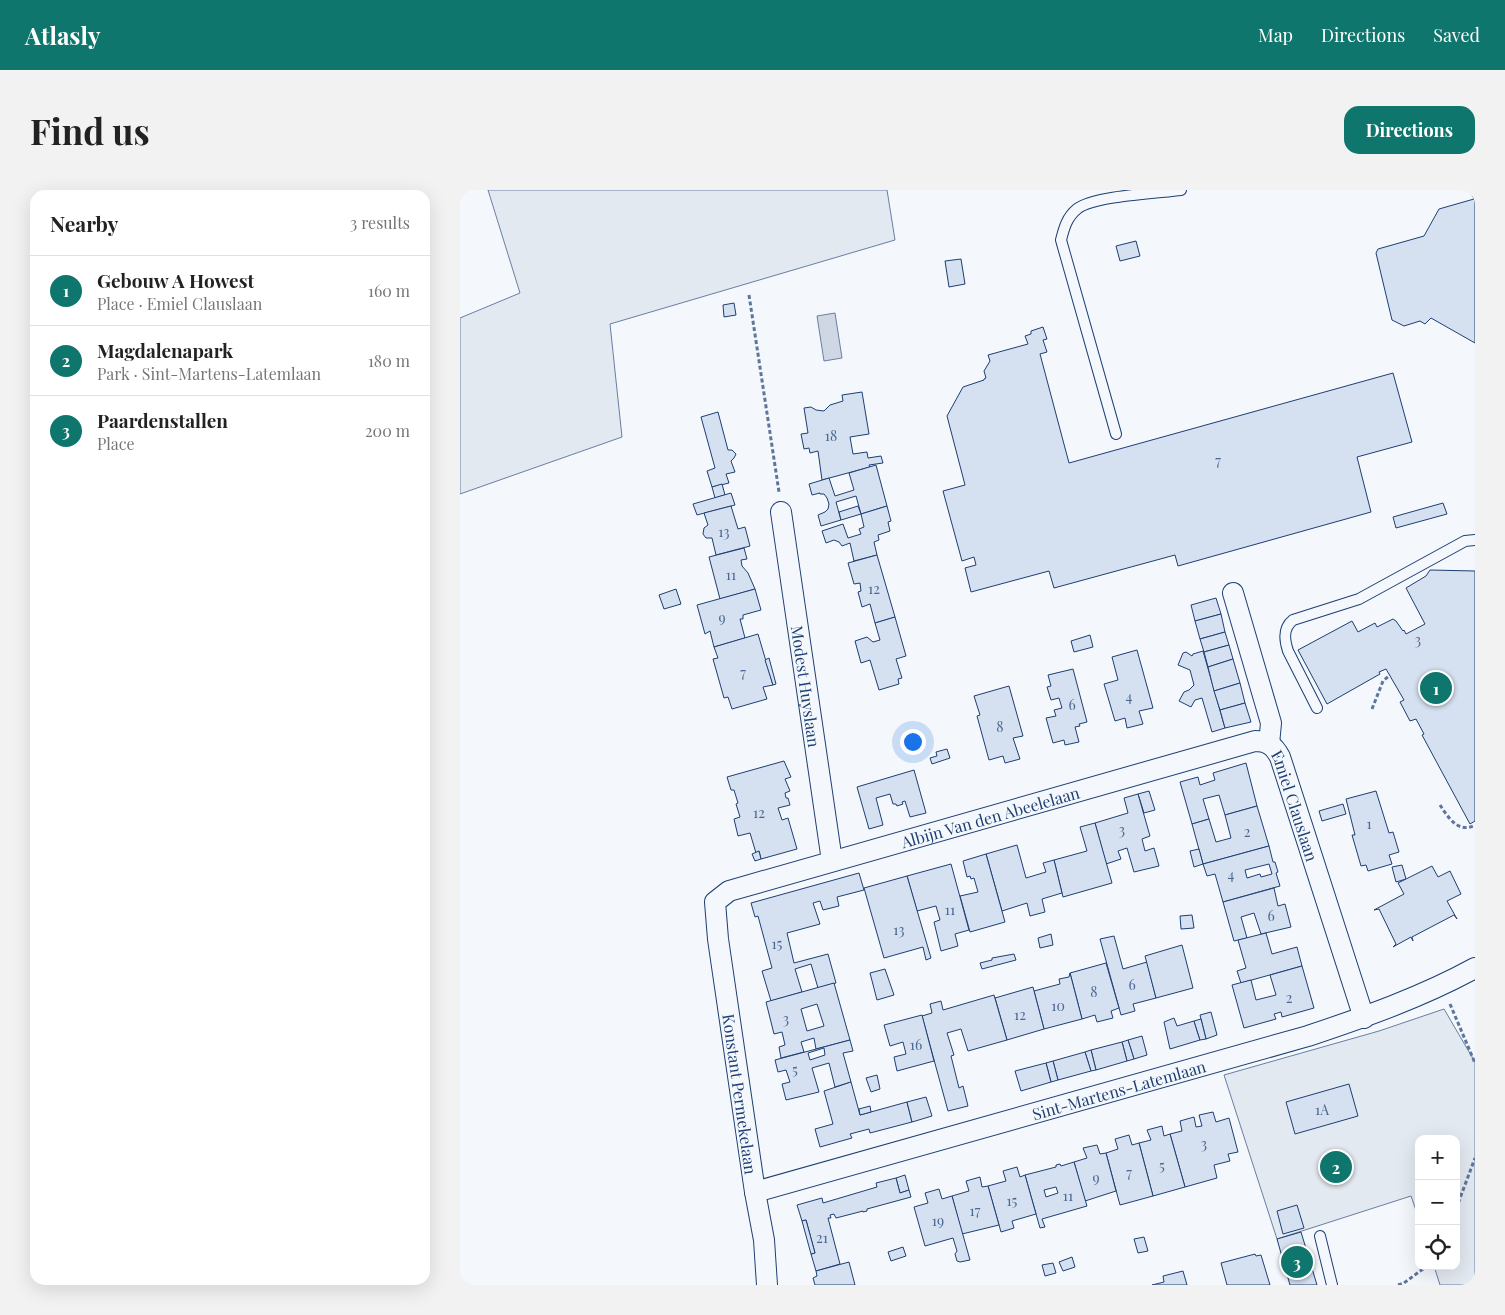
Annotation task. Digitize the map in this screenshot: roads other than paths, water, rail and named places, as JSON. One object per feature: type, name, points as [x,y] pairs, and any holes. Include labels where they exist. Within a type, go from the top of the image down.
[{"type":"street","name":"Modest Huyslaan","points":[[782,512],[832,861]]},
{"type":"street","name":"Emiel Clauslaan","points":[[1233,593],[1271,723],[1269,744],[1275,748],[1280,757],[1364,1018]]},
{"type":"street","name":"Albijn Van den Abeelelaan","points":[[715,902],[729,892],[832,861],[1255,741],[1263,741],[1269,744]]},
{"type":"street","name":"Konstant Permekelaan","points":[[715,902],[718,939],[755,1192],[764,1240],[768,1285]]},
{"type":"street","name":"Sint-Martens-Latemlaan","points":[[755,1192],[1308,1036],[1364,1018],[1441,985],[1475,968]]},
{"type":"lane","points":[[1116,434],[1061,240],[1065,224],[1077,209],[1097,200],[1181,190]]},
{"type":"lane","points":[[1317,708],[1288,651],[1285,641],[1288,624],[1293,620],[1360,599],[1465,541],[1475,540]]},
{"type":"lane","points":[[1320,1236],[1332,1285]]},
{"type":"place","name":"Gebouw A Howest","points":[[1436,688]]},
{"type":"place","name":"Magdalenapark","points":[[1336,1167]]},
{"type":"place","name":"Paardenstallen","points":[[1297,1262]]}]
